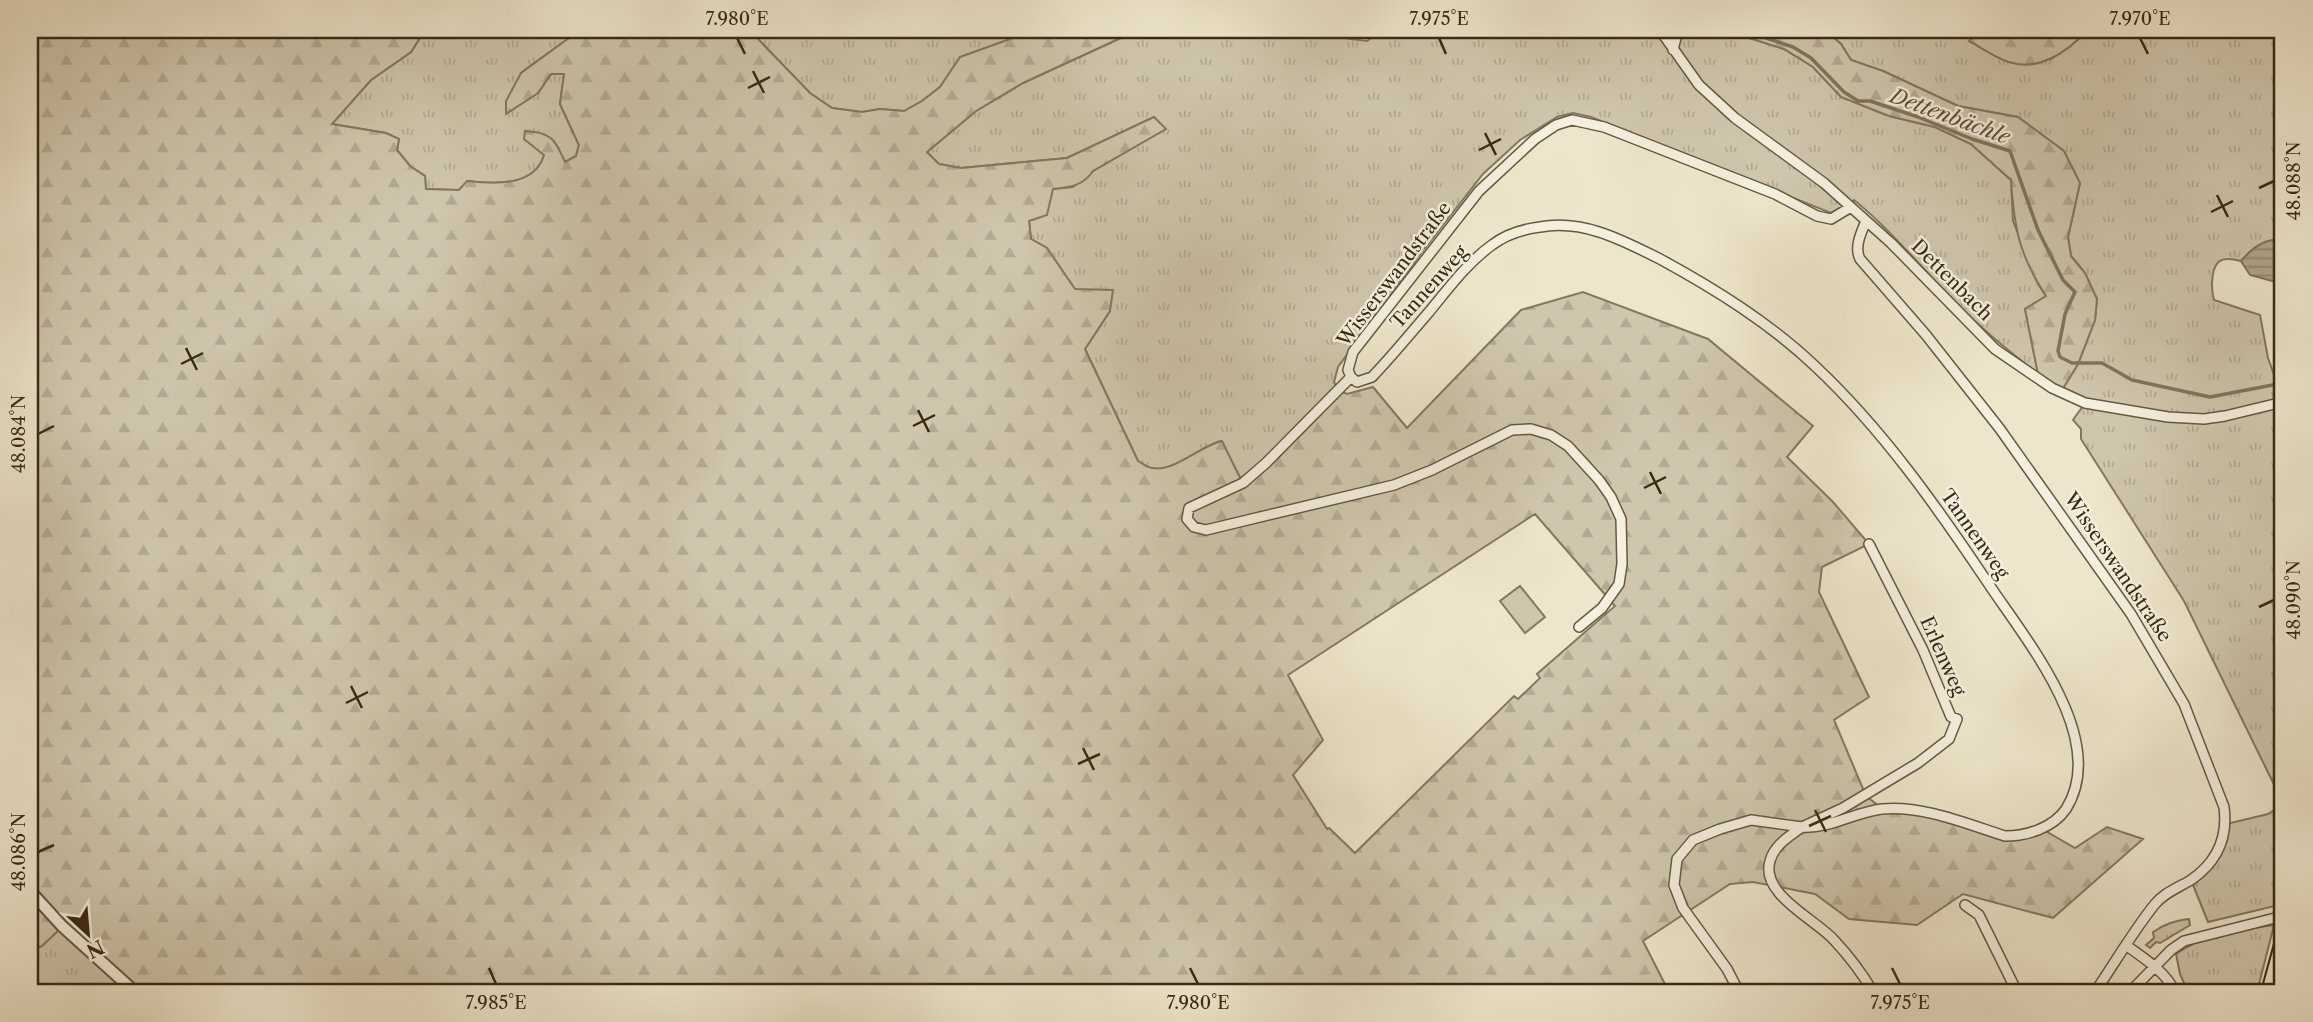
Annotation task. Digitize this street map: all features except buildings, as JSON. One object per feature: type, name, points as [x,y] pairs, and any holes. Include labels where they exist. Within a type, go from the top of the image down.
[{"type":"highway","points":[[2269,992],[2283,941]]},
{"type":"street","name":"Dettenbach","points":[[1660,30],[1699,85],[1735,118],[1824,183],[1900,252],[1995,349],[2060,393],[2109,408],[2189,418],[2225,416],[2283,402]]},
{"type":"street","points":[[1673,50],[1678,30]]},
{"type":"street","name":"Wisserswandstraße","points":[[1579,627],[1602,608],[1619,584],[1622,564],[1621,519],[1611,496],[1599,480],[1568,446],[1551,435],[1531,429],[1512,430],[1433,470],[1394,485],[1206,530],[1195,527],[1187,519],[1189,508],[1243,483],[1351,377],[1348,370],[1353,352],[1479,191],[1535,139],[1556,125],[1572,120],[1604,127],[1775,194],[1817,216],[1831,219],[1851,207]]},
{"type":"street","name":"Wisserswandstraße","points":[[1866,221],[1858,239],[1857,253],[1860,259],[1926,335],[1992,419],[2131,614],[2184,704],[2220,794],[2226,824],[2223,841],[2215,856],[2191,880],[2170,890],[2156,902],[2127,946]]},
{"type":"street","name":"Tannenweg","points":[[1351,377],[1357,382],[1372,377],[1451,285],[1493,244],[1515,233],[1540,226],[1564,224],[1584,227],[1621,239],[1678,269],[1758,318],[1815,366],[1880,435],[1917,482],[2037,652],[2053,679],[2079,756],[2073,797],[2062,815],[2042,829],[2019,836],[2005,836],[1914,808],[1883,809],[1859,813],[1816,828],[1802,827],[1775,849],[1769,862],[1769,876],[1775,889],[1833,939],[1863,975],[1873,992]]},
{"type":"street","name":"Erlenweg","points":[[1802,827],[1855,802],[1918,763],[1949,739],[1957,719],[1951,717],[1923,650],[1869,544]]},
{"type":"street","points":[[1738,992],[1727,969],[1683,908],[1674,885],[1677,859],[1693,840],[1751,820],[1802,827]]},
{"type":"street","points":[[30,891],[62,926],[135,992]]},
{"type":"street","points":[[1965,905],[1979,915],[2017,992]]},
{"type":"street","points":[[2130,992],[2171,950],[2184,941],[2283,916]]},
{"type":"street","points":[[2095,992],[2127,946],[2155,967],[2171,983],[2175,992]]},
{"type":"green space","points":[[30,30],[425,30],[411,52],[371,80],[332,124],[386,133],[399,139],[397,150],[410,166],[425,176],[426,189],[459,190],[467,181],[501,183],[532,173],[544,155],[524,139],[525,131],[547,135],[565,162],[576,156],[579,145],[560,104],[564,74],[551,74],[538,93],[506,114],[506,101],[521,73],[580,30],[753,30],[757,38],[810,93],[832,108],[862,112],[880,109],[904,111],[940,87],[960,57],[1035,30],[1138,30],[1023,83],[976,111],[927,152],[939,164],[961,168],[1067,158],[1154,117],[1166,129],[1093,171],[1080,183],[1053,189],[1047,215],[1029,221],[1031,239],[1047,248],[1075,289],[1113,290],[1110,311],[1085,349],[1138,461],[1149,467],[1170,466],[1222,441],[1242,482],[1338,390],[1347,394],[1373,387],[1407,428],[1521,310],[1583,292],[1708,339],[1813,426],[1787,457],[1833,502],[1869,544],[1822,567],[1819,592],[1869,697],[1834,720],[1866,796],[1883,809],[1914,809],[2005,836],[2042,829],[2075,848],[2107,827],[2143,839],[2053,918],[1963,894],[1917,925],[1849,919],[1815,894],[1753,882],[1730,884],[1643,941],[1669,992],[136,992],[63,926],[42,946],[30,950]],"holes":[[[1535,514],[1615,606],[1537,674],[1540,678],[1518,699],[1514,696],[1355,853],[1327,829],[1293,775],[1323,740],[1288,675]]]},
{"type":"green space","points":[[425,30],[580,30],[521,73],[538,93],[551,74],[564,74],[560,104],[579,145],[576,156],[565,162],[526,131],[525,139],[544,155],[532,173],[501,183],[468,181],[459,190],[426,189],[425,176],[410,166],[397,150],[399,139],[386,133],[331,124],[371,80],[411,52]]},
{"type":"green space","points":[[753,30],[1035,30],[960,57],[940,87],[904,111],[880,109],[862,112],[832,108],[810,93],[757,38]]},
{"type":"green space","points":[[1138,30],[1313,30],[1320,35],[1367,41],[1383,30],[1724,30],[1784,49],[1813,67],[1841,97],[1889,116],[1935,127],[1971,144],[2011,180],[2013,221],[2038,284],[2046,296],[2025,309],[2038,374],[1973,320],[1892,235],[1854,200],[1831,213],[1591,117],[1573,113],[1557,117],[1520,140],[1483,174],[1338,367],[1334,382],[1338,390],[1243,483],[1221,441],[1170,467],[1149,468],[1138,461],[1085,349],[1110,311],[1075,290],[1047,248],[1031,239],[1029,221],[1053,189],[1073,187],[1093,171],[1165,129],[1154,117],[1067,158],[961,168],[939,164],[927,152],[976,111],[1023,83]]},
{"type":"green space","points":[[1724,30],[1825,30],[1841,44],[1851,60],[1883,71],[1958,106],[2018,117],[2064,151],[2080,183],[2068,237],[2071,256],[2085,273],[2097,299],[2095,320],[2078,364],[2062,390],[2038,374],[2025,309],[2046,296],[2024,254],[2014,212],[2011,180],[1971,144],[1935,127],[1889,116],[1841,97],[1813,67],[1784,49]]},
{"type":"green space","points":[[1825,30],[1979,30],[1970,41],[2008,62],[2051,59],[2087,30],[2283,30],[2283,240],[2259,245],[2241,261],[2228,259],[2219,262],[2214,269],[2212,292],[2214,300],[2260,315],[2268,358],[2277,383],[2283,383],[2283,803],[2184,601],[2081,439],[2081,429],[2073,420],[2085,403],[2062,390],[2078,364],[2095,320],[2097,299],[2085,273],[2071,256],[2068,237],[2080,183],[2018,117],[1958,106],[1883,71],[1851,60],[1841,44]]},
{"type":"green space","points":[[1979,30],[2087,30],[2071,46],[2052,58],[2020,64],[1999,58],[1969,41]]},
{"type":"green space","points":[[1520,586],[1545,617],[1525,633],[1500,601]]},
{"type":"green space","points":[[2283,804],[2283,887],[2279,905],[2208,922],[2191,880],[2204,868],[2226,824],[2268,814]]},
{"type":"green space","points":[[2189,919],[2190,925],[2160,943],[2156,942],[2150,948],[2146,945],[2154,938],[2153,932],[2157,929]]},
{"type":"green space","points":[[2274,925],[2257,992],[2188,992],[2180,974],[2176,954],[2210,937]]},
{"type":"green space","points":[[62,926],[136,992],[30,992],[30,950],[42,946]]},
{"type":"shaded area","points":[[2272,240],[2283,240],[2283,268],[2276,282],[2250,275],[2241,261],[2255,248]]},
{"type":"waterway","name":"Dettenbächle","points":[[1742,30],[1793,47],[1811,58],[1844,92],[1858,101],[1870,101],[2010,151],[2038,230],[2063,280],[2075,292],[2065,314],[2058,351],[2060,357],[2072,363],[2102,363],[2132,380],[2210,397],[2283,383]]}]
